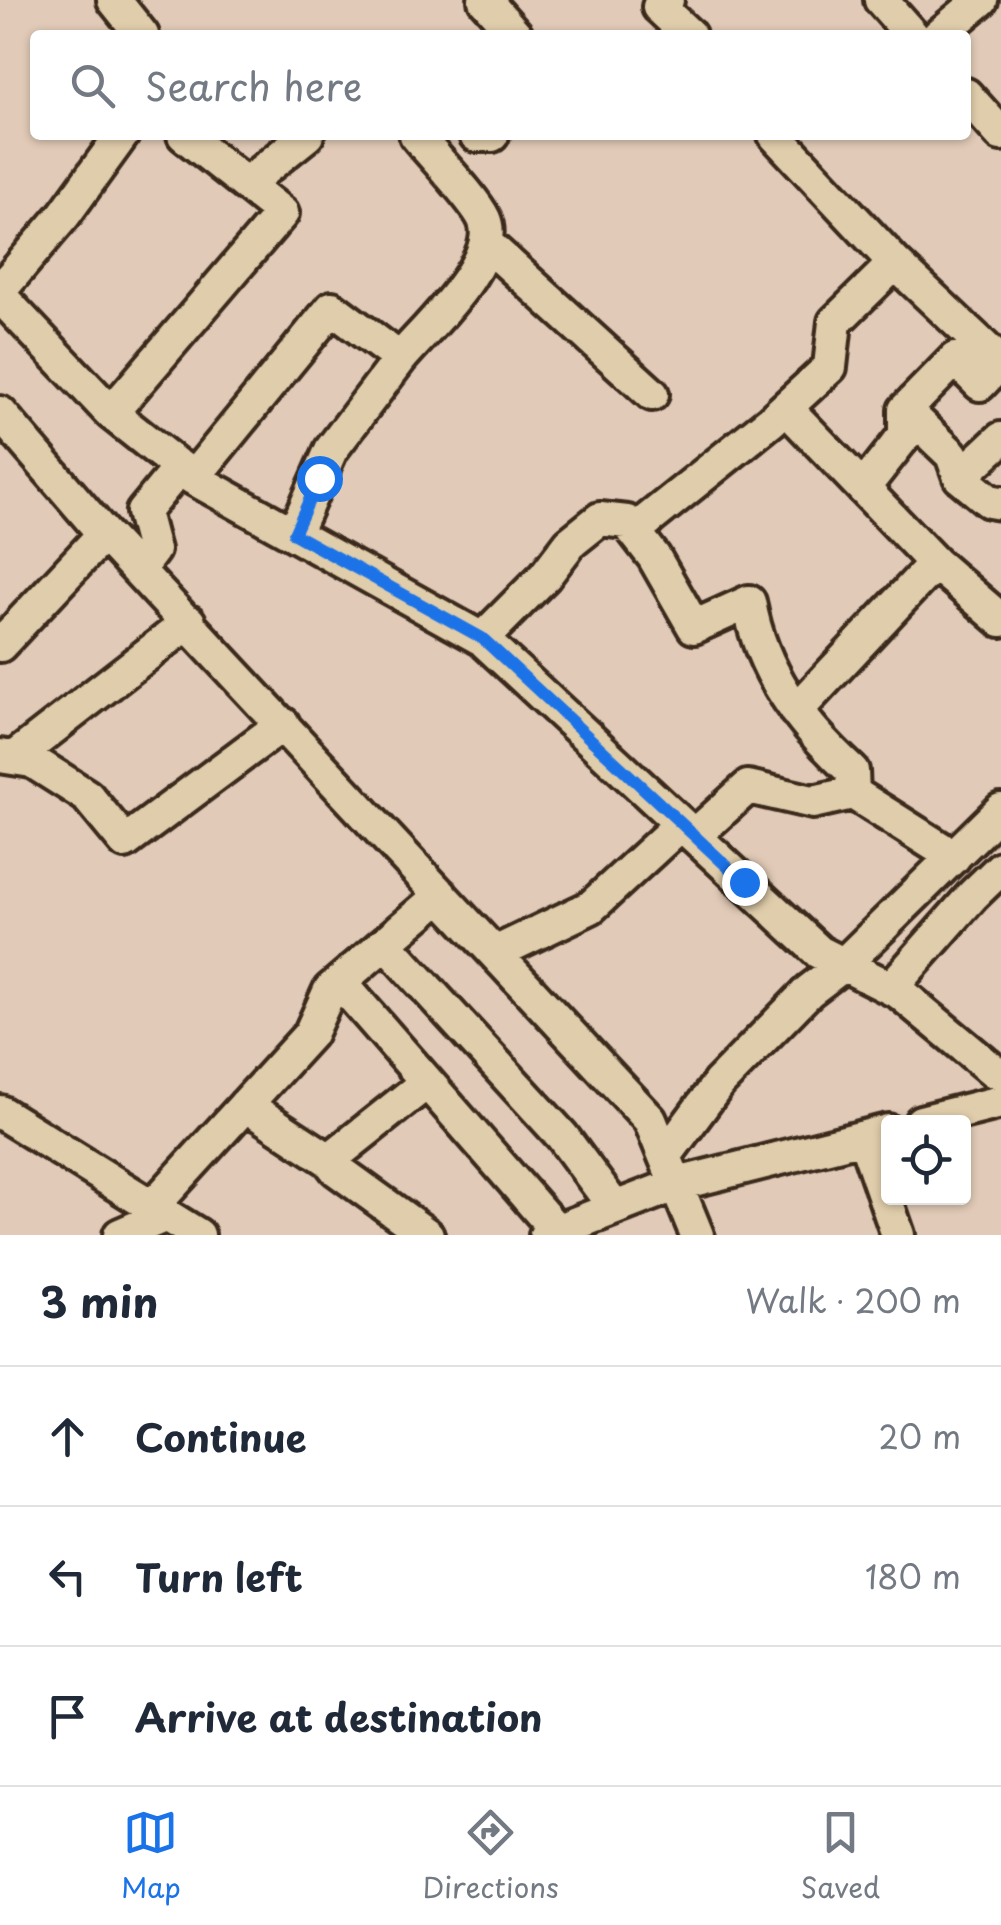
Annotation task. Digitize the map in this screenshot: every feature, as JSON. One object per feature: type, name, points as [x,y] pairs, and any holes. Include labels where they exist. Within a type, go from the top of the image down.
[{"type":"street","points":[[485,0],[512,30]]},
{"type":"street","points":[[667,0],[659,8],[683,30]]},
{"type":"street","points":[[882,0],[908,30]]},
{"type":"street","points":[[945,30],[981,0]]},
{"type":"street","points":[[116,1],[138,30]]},
{"type":"street","points":[[971,101],[1001,134]]},
{"type":"street","points":[[118,140],[0,293],[111,413],[186,472],[482,638],[819,952],[890,988],[1001,1073]]},
{"type":"street","points":[[111,413],[282,212],[190,140]]},
{"type":"street","points":[[246,184],[302,140]]},
{"type":"street","points":[[294,534],[331,450],[478,266],[487,244],[484,219],[420,140]]},
{"type":"street","points":[[781,140],[895,263],[1001,363],[980,384],[956,359],[905,410],[905,436],[864,487]]},
{"type":"street","points":[[487,244],[652,394]]},
{"type":"street","points":[[634,531],[830,368],[836,322],[895,263]]},
{"type":"street","points":[[138,570],[153,550],[143,512],[186,472],[332,308],[400,359]]},
{"type":"street","points":[[786,408],[935,564],[1001,620]]},
{"type":"street","points":[[905,410],[952,456],[960,477],[988,502],[1001,503]]},
{"type":"street","points":[[0,413],[104,534],[650,1120],[697,1235]]},
{"type":"street","points":[[960,477],[1001,439]]},
{"type":"street","points":[[482,638],[545,576],[570,543],[600,519],[626,522],[654,557],[694,627],[749,602],[756,638],[796,711],[820,742],[852,771],[854,792]]},
{"type":"street","points":[[0,646],[104,534]]},
{"type":"street","points":[[796,711],[935,564]]},
{"type":"street","points":[[7,757],[188,622]]},
{"type":"street","points":[[7,757],[32,760],[87,796],[125,842],[283,724]]},
{"type":"street","points":[[495,953],[591,907],[748,787],[813,802],[854,792],[954,857]]},
{"type":"street","points":[[671,1170],[718,1083],[1001,810]]},
{"type":"street","points":[[890,988],[972,894],[1001,868]]},
{"type":"street","points":[[120,1235],[159,1211],[244,1105],[310,1034],[330,990],[441,895]]},
{"type":"street","points":[[385,942],[562,1136],[615,1208]]},
{"type":"street","points":[[340,982],[551,1233],[615,1208],[671,1170],[876,1134],[898,1235]]},
{"type":"street","points":[[329,1160],[427,1082]]},
{"type":"street","points":[[950,1115],[1001,1102]]},
{"type":"street","points":[[244,1105],[329,1160],[427,1235]]},
{"type":"street","points":[[0,1112],[198,1235]]},
{"type":"route","points":[[319,478],[294,534],[482,638],[744,882]]}]
